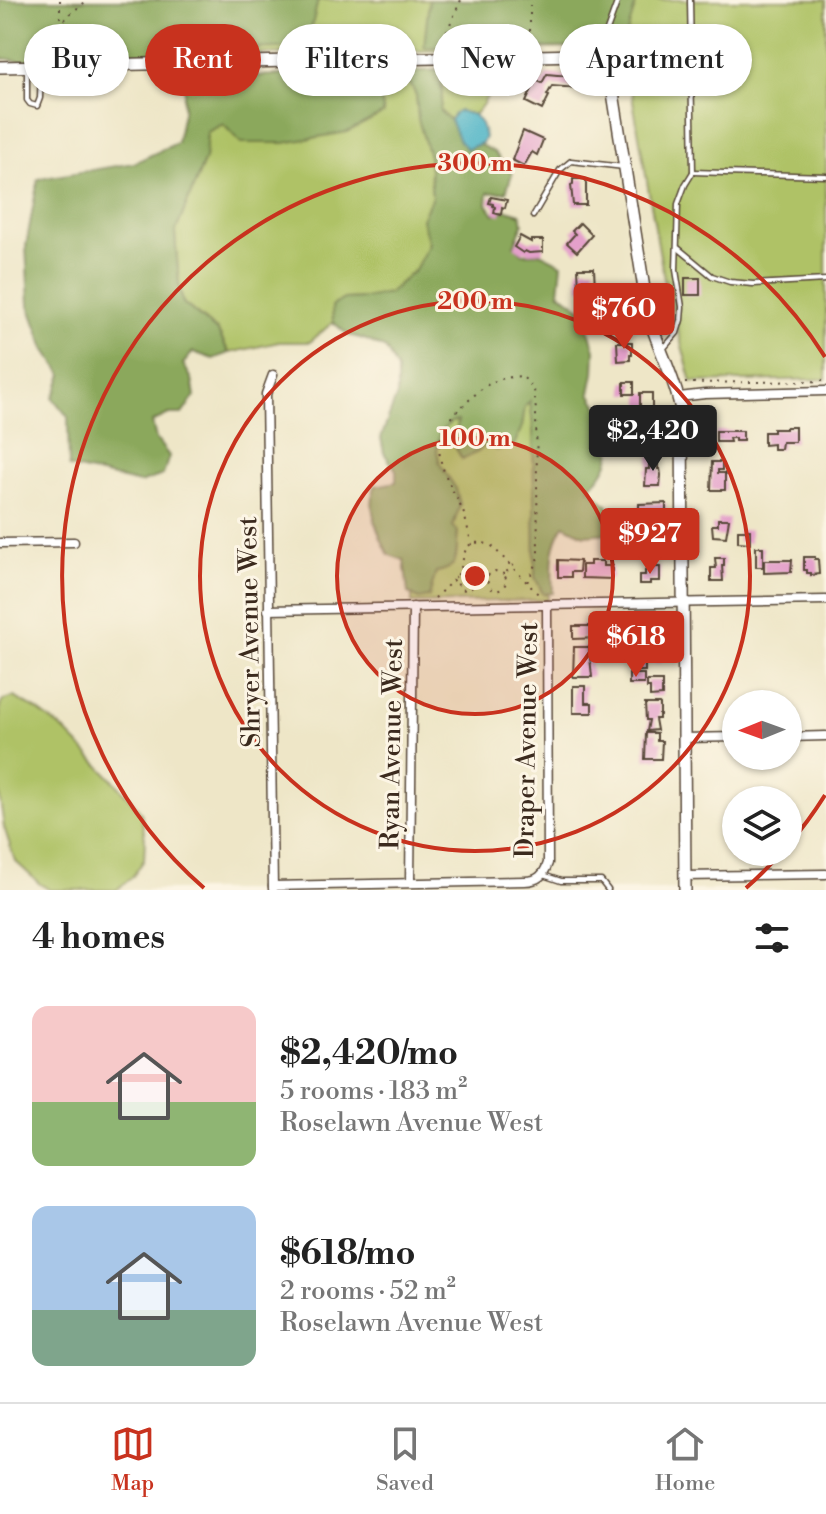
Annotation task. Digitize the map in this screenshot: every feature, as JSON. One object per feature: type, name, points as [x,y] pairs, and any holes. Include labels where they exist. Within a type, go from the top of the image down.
[{"type":"street","points":[[129,62],[559,56]]},
{"type":"street","points":[[0,67],[24,65]]},
{"type":"street","points":[[614,96],[648,314],[679,397],[683,436],[685,890]]},
{"type":"street","name":"Shryer Avenue West","points":[[273,375],[266,394],[273,888]]},
{"type":"street","points":[[679,397],[826,391]]},
{"type":"street","points":[[0,543],[74,542]]},
{"type":"street","points":[[268,610],[826,600]]},
{"type":"street","name":"Draper Avenue West","points":[[543,875],[548,863],[545,605]]},
{"type":"street","name":"Ryan Avenue West","points":[[410,882],[413,607]]},
{"type":"street","points":[[802,737],[826,736]]},
{"type":"street","points":[[684,738],[722,737]]},
{"type":"street","points":[[684,876],[826,874]]},
{"type":"street","points":[[273,888],[410,882],[483,886],[533,881],[543,875]]},
{"type":"lane","points":[[609,24],[618,0]]},
{"type":"lane","points":[[661,352],[677,333],[681,320],[676,270],[678,204],[693,172],[690,0]]},
{"type":"lane","points":[[33,64],[40,98],[37,106],[27,100],[33,64]]},
{"type":"lane","points":[[533,216],[560,170],[571,161],[626,167]]},
{"type":"lane","points":[[693,172],[826,176]]},
{"type":"lane","points":[[678,248],[712,276],[730,282],[753,284],[826,280]]},
{"type":"lane","points":[[543,875],[561,881],[601,881],[608,890]]},
{"type":"path","points":[[60,0],[60,24]]},
{"type":"path","points":[[61,24],[88,0]]},
{"type":"path","points":[[450,24],[461,0]]},
{"type":"path","points":[[530,0],[530,24]]},
{"type":"path","points":[[472,545],[465,517],[443,467],[439,452],[441,437],[458,410],[483,387],[502,377],[522,376],[534,389],[536,411],[538,553],[537,563],[527,582]]},
{"type":"path","points":[[685,383],[826,381]]},
{"type":"path","points":[[459,573],[464,552],[472,545],[486,543],[543,598],[545,605]]},
{"type":"path","points":[[504,574],[518,561]]},
{"type":"path","points":[[433,607],[433,601],[455,576],[459,573],[467,571],[477,576],[474,586],[464,590],[458,587],[455,576]]},
{"type":"path","points":[[499,571],[504,574],[507,581],[500,590],[492,589],[486,576],[499,571]]},
{"type":"green space","points":[[0,0],[826,0],[826,379],[692,382],[665,285],[632,96],[752,96],[752,24],[559,24],[559,48],[543,49],[543,24],[433,24],[433,51],[417,51],[417,24],[277,24],[277,54],[261,54],[261,24],[145,24],[145,56],[129,57],[129,24],[24,24],[24,59],[0,59]]},
{"type":"green space","points":[[0,0],[318,0],[312,24],[277,24],[277,48],[261,49],[261,24],[145,24],[145,54],[129,55],[129,24],[24,24],[24,61],[0,58]]},
{"type":"green space","points":[[429,0],[637,0],[630,24],[559,24],[559,48],[543,48],[543,24],[433,24],[433,47],[424,47]]},
{"type":"green space","points":[[433,70],[433,96],[442,96],[440,111],[450,120],[467,149],[479,144],[494,152],[512,174],[506,192],[488,193],[487,204],[494,214],[507,210],[521,214],[523,224],[514,245],[523,254],[540,253],[562,264],[559,292],[582,309],[595,350],[590,393],[604,418],[611,442],[607,465],[589,488],[608,506],[610,533],[584,535],[564,525],[554,550],[553,593],[543,594],[535,577],[530,401],[525,407],[522,427],[514,445],[497,450],[485,445],[462,459],[454,445],[458,421],[451,422],[440,433],[437,451],[440,464],[456,489],[460,505],[453,526],[458,532],[456,559],[450,567],[436,572],[429,597],[419,599],[408,593],[404,560],[389,555],[375,522],[372,504],[375,486],[396,482],[396,470],[384,453],[381,438],[397,395],[397,370],[386,349],[348,335],[333,322],[332,306],[344,299],[389,293],[415,270],[429,244],[422,219],[432,197],[429,156],[418,119],[417,71]]},
{"type":"green space","points":[[277,75],[277,96],[374,96],[381,100],[384,113],[347,132],[284,143],[241,143],[223,124],[207,132],[205,159],[175,233],[179,284],[183,303],[218,332],[229,353],[213,359],[193,352],[183,364],[192,379],[195,396],[182,414],[169,414],[152,422],[156,439],[169,456],[163,475],[140,483],[69,467],[68,417],[53,398],[63,375],[45,349],[29,305],[26,246],[38,179],[134,163],[177,143],[184,96],[261,96],[261,76]]},
{"type":"green space","points":[[348,96],[416,96],[429,156],[432,197],[422,219],[429,244],[415,270],[389,293],[344,299],[333,306],[333,322],[310,342],[279,342],[229,353],[218,331],[183,303],[175,233],[205,159],[207,132],[223,123]]},
{"type":"green space","points":[[442,96],[487,96],[474,115],[457,113],[450,120],[439,111]]},
{"type":"green space","points":[[542,319],[548,600],[412,603],[405,322]]},
{"type":"green space","points":[[14,697],[64,730],[141,812],[144,860],[133,876],[116,890],[50,890],[15,861],[4,827],[0,800],[0,706],[3,700]]},
{"type":"water","points":[[459,111],[474,115],[481,124],[485,137],[482,143],[467,149],[459,141],[450,120]]},
{"type":"building","points":[[547,74],[559,75],[559,87],[552,86],[542,110],[526,102],[529,96],[543,96],[543,81]]},
{"type":"building","points":[[523,131],[543,140],[537,155],[532,152],[524,166],[512,160]]},
{"type":"building","points":[[573,179],[586,179],[586,205],[573,205]]},
{"type":"building","points":[[491,197],[507,200],[501,215],[494,213],[495,207],[489,203]]},
{"type":"building","points":[[580,223],[592,235],[577,252],[567,243]]},
{"type":"building","points":[[520,236],[531,242],[543,240],[543,252],[523,253],[514,247]]},
{"type":"building","points":[[578,268],[594,268],[595,288],[579,288]]},
{"type":"building","points":[[685,278],[700,278],[700,295],[685,295]]},
{"type":"building","points":[[600,291],[615,291],[615,302],[600,302]]},
{"type":"building","points":[[617,342],[632,342],[630,360],[618,361]]},
{"type":"building","points":[[624,382],[634,382],[634,394],[624,394]]},
{"type":"building","points":[[640,393],[652,393],[652,409],[640,409]]},
{"type":"building","points":[[646,416],[663,416],[663,442],[646,441],[646,433],[639,433],[639,425],[646,425]]},
{"type":"building","points":[[795,427],[795,442],[782,442],[781,449],[773,449],[773,444],[764,445],[764,432]]},
{"type":"building","points":[[716,431],[743,431],[743,441],[729,438],[730,442],[716,442]]},
{"type":"building","points":[[649,456],[658,456],[660,486],[645,486]]},
{"type":"building","points":[[712,462],[722,462],[722,470],[718,473],[725,473],[725,490],[711,490]]},
{"type":"building","points":[[666,503],[662,524],[651,524],[651,513],[639,511],[639,504]]},
{"type":"building","points":[[718,519],[729,519],[726,537],[713,536],[712,525],[718,525]]},
{"type":"building","points":[[738,530],[750,530],[750,543],[738,542]]},
{"type":"building","points":[[649,535],[661,535],[661,549],[655,549],[655,557],[646,557]]},
{"type":"building","points":[[756,547],[763,547],[763,567],[756,567]]},
{"type":"building","points":[[804,557],[818,559],[819,574],[811,575],[804,570]]},
{"type":"building","points":[[715,558],[724,558],[723,581],[711,581],[711,568],[716,568]]},
{"type":"building","points":[[558,560],[580,561],[579,572],[571,572],[571,577],[558,577]]},
{"type":"building","points":[[764,560],[792,560],[791,572],[764,573]]},
{"type":"building","points":[[590,561],[603,561],[603,566],[612,566],[612,579],[582,578],[582,565],[590,565]]},
{"type":"building","points":[[650,567],[660,567],[660,581],[639,584],[639,575],[645,575],[645,570],[650,570]]},
{"type":"building","points":[[636,622],[643,622],[643,631],[636,631]]},
{"type":"building","points":[[648,625],[660,625],[660,638],[649,638]]},
{"type":"building","points":[[573,626],[599,626],[599,638],[573,639]]},
{"type":"building","points":[[574,647],[589,647],[592,677],[573,677]]},
{"type":"building","points":[[650,647],[662,647],[662,663],[647,663],[646,651],[650,651]]},
{"type":"building","points":[[643,657],[645,671],[635,671],[635,658]]},
{"type":"building","points":[[629,674],[644,674],[644,684],[629,684]]},
{"type":"building","points":[[647,681],[662,681],[662,696],[650,697]]},
{"type":"building","points":[[573,686],[585,686],[585,703],[592,703],[592,713],[573,713]]},
{"type":"building","points":[[645,704],[660,705],[659,719],[655,719],[657,730],[647,731],[649,720],[646,720]]},
{"type":"building","points":[[646,733],[657,733],[657,741],[662,741],[661,759],[645,759]]}]
